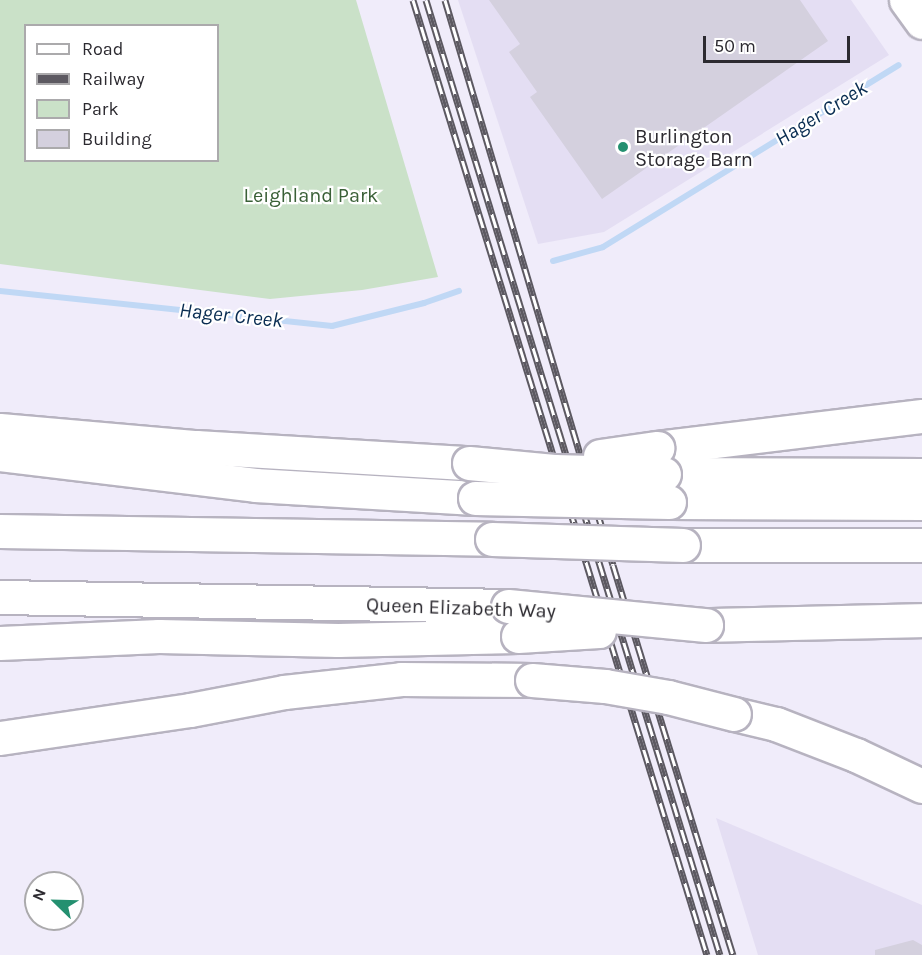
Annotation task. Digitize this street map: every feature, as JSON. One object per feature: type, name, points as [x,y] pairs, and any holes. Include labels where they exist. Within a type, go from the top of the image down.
[{"type":"main road","points":[[906,0],[922,22]]},
{"type":"main road","points":[[0,454],[255,485],[475,498],[663,475],[922,417]]},
{"type":"main road","points":[[0,430],[196,447],[469,463],[609,455],[663,475],[922,503]]},
{"type":"main road","points":[[663,475],[922,474]]},
{"type":"main road","points":[[0,531],[492,539],[683,545],[922,545]]},
{"type":"main road","name":"Queen Elizabeth Way","points":[[0,597],[513,621],[706,625],[922,620]]},
{"type":"main road","points":[[0,643],[159,636],[338,640],[513,621]]},
{"type":"main road","points":[[0,738],[190,711],[284,692],[401,679],[532,680],[605,686],[668,697],[777,724],[856,755],[922,786]]},
{"type":"shaded area","name":"Burlington Storage Barn","points":[[458,0],[851,0],[889,55],[604,232],[538,244]]},
{"type":"shaded area","points":[[716,818],[922,905],[922,955],[758,955]]},
{"type":"green space","name":"Leighland Park","points":[[0,0],[356,0],[438,277],[362,290],[270,299],[0,264]]},
{"type":"building","points":[[489,0],[800,0],[828,41],[602,199],[530,97],[537,92],[509,52],[520,44]]},
{"type":"building","points":[[913,940],[922,945],[922,955],[875,955],[875,950]]},
{"type":"waterway","name":"Hager Creek","points":[[553,261],[603,247],[899,65]]},
{"type":"waterway","name":"Hager Creek","points":[[0,291],[332,326],[424,303],[459,291]]},
{"type":"railway","points":[[413,0],[707,955]]},
{"type":"railway","points":[[426,0],[720,955]]},
{"type":"railway","points":[[445,0],[613,565],[733,955]]},
{"type":"place","name":"Burlington Storage Barn","points":[[623,147]]}]
